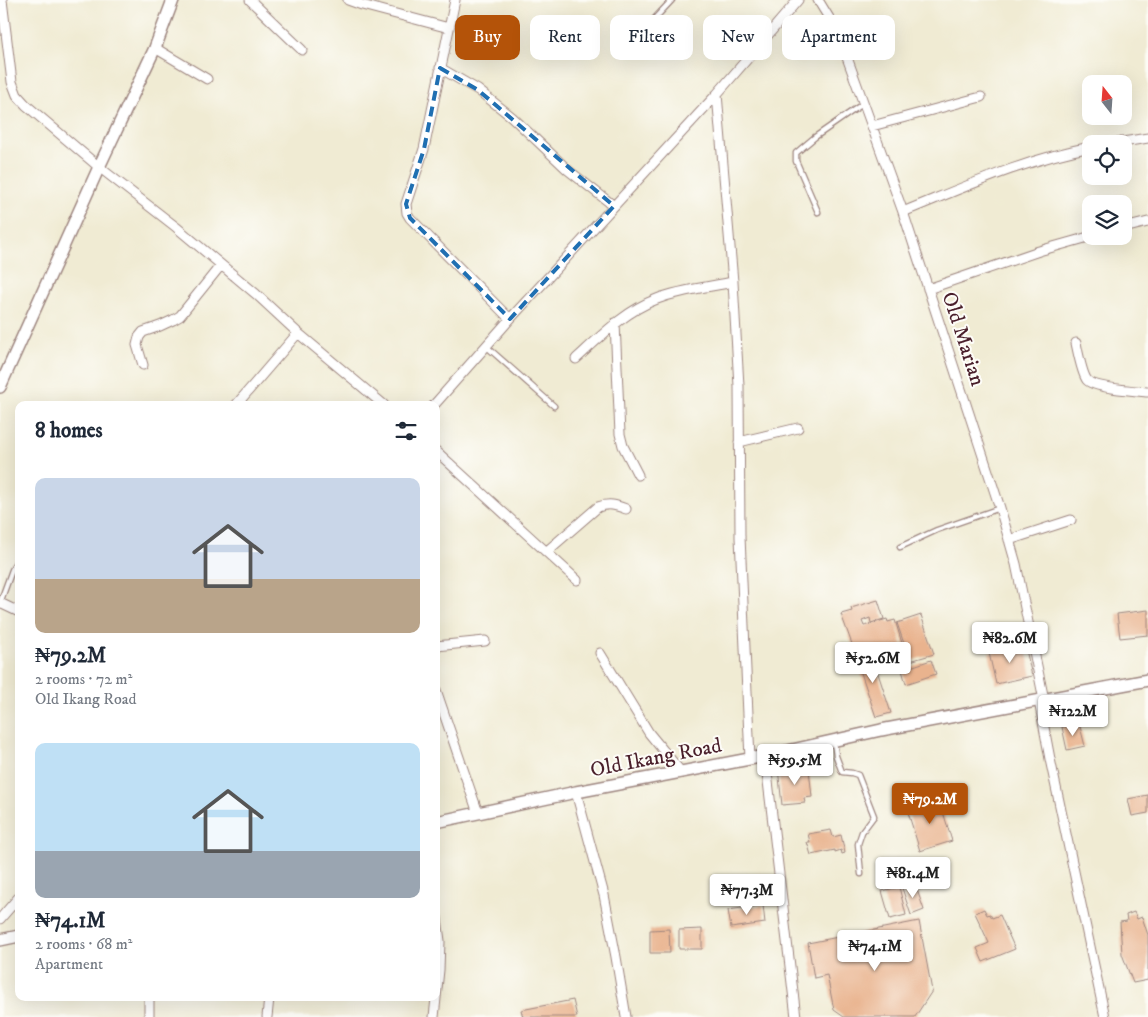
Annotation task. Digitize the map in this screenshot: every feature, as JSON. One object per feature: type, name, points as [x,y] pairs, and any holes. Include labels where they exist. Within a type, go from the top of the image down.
[{"type":"street","points":[[2,0],[9,69],[17,95],[26,105],[98,167],[256,294],[298,333],[379,401]]},
{"type":"street","points":[[0,387],[98,167],[155,48],[173,0]]},
{"type":"street","points":[[250,0],[302,50]]},
{"type":"street","points":[[348,0],[449,28]]},
{"type":"street","points":[[455,0],[424,149],[406,204],[407,213],[510,318]]},
{"type":"street","points":[[438,401],[510,318],[717,94],[798,0]]},
{"type":"street","name":"Old Marian","points":[[818,0],[834,26],[845,52],[903,212],[1000,508],[1016,564],[1042,700],[1050,759],[1105,1017]]},
{"type":"street","points":[[155,48],[207,79]]},
{"type":"street","points":[[440,68],[478,90],[512,117],[568,170],[614,206]]},
{"type":"street","points":[[717,94],[740,386],[740,537],[750,759]]},
{"type":"street","points":[[872,126],[981,96]]},
{"type":"street","points":[[1132,141],[1148,138]]},
{"type":"street","points":[[903,212],[993,175],[1030,162],[1082,149]]},
{"type":"street","points":[[1132,226],[1148,222]]},
{"type":"street","points":[[928,289],[1039,251],[1082,239]]},
{"type":"street","points":[[143,366],[137,345],[139,337],[143,332],[180,316],[221,265]]},
{"type":"street","points":[[576,359],[615,323],[643,305],[656,299],[733,282]]},
{"type":"street","points":[[615,323],[620,434],[623,446],[638,475]]},
{"type":"street","points":[[239,401],[298,333]]},
{"type":"street","points":[[1076,343],[1086,379],[1090,383],[1148,392]]},
{"type":"street","points":[[739,442],[798,428]]},
{"type":"street","points":[[440,455],[578,580]]},
{"type":"street","points":[[546,552],[598,507],[606,504],[617,505],[626,509]]},
{"type":"street","points":[[1009,540],[1071,520]]},
{"type":"street","points":[[0,603],[15,610]]},
{"type":"street","points":[[440,646],[485,641]]},
{"type":"street","points":[[600,653],[649,734],[681,772]]},
{"type":"street","name":"Old Ikang Road","points":[[440,821],[576,792],[765,756],[881,730],[1148,680]]},
{"type":"street","points":[[440,702],[478,813]]},
{"type":"street","points":[[765,756],[796,1017]]},
{"type":"street","points":[[576,792],[604,895],[626,1017]]},
{"type":"street","points":[[0,919],[15,902]]},
{"type":"street","points":[[0,940],[15,937]]},
{"type":"street","points":[[440,941],[440,960]]},
{"type":"street","points":[[149,1001],[149,1016]]},
{"type":"street","points":[[267,1017],[269,1001]]},
{"type":"street","points":[[434,1017],[436,1001]]},
{"type":"lane","points":[[658,15],[672,0]]},
{"type":"lane","points":[[818,212],[796,161],[796,153],[815,137],[864,104]]},
{"type":"lane","points":[[486,346],[554,406]]},
{"type":"lane","points":[[900,546],[937,530],[1000,508]]},
{"type":"lane","points":[[0,603],[15,564]]},
{"type":"lane","points":[[834,741],[836,756],[842,772],[852,772],[858,776],[874,816],[862,832],[858,844],[861,874]]},
{"type":"highlighted area","points":[[440,68],[478,90],[614,206],[510,319],[410,218],[406,204],[424,149]]},
{"type":"building","points":[[878,600],[884,619],[871,623],[870,618],[862,621],[864,626],[887,619],[888,622],[895,620],[907,660],[879,669],[872,647],[861,650],[862,654],[856,655],[841,614],[852,611],[851,608]]},
{"type":"building","points":[[1148,610],[1148,635],[1120,638],[1117,614]]},
{"type":"building","points":[[921,615],[934,654],[910,661],[897,623]]},
{"type":"building","points":[[1025,645],[1032,676],[996,684],[989,653]]},
{"type":"building","points":[[870,649],[891,713],[876,717],[856,658],[864,656],[862,652]]},
{"type":"building","points":[[931,660],[936,674],[906,684],[902,670]]},
{"type":"building","points":[[1079,723],[1085,746],[1067,750],[1062,727]]},
{"type":"building","points":[[778,768],[783,768],[783,772],[809,769],[812,797],[804,798],[805,803],[782,805]]},
{"type":"building","points":[[1148,795],[1148,813],[1132,816],[1128,799]]},
{"type":"building","points":[[939,799],[952,841],[920,851],[907,809]]},
{"type":"building","points":[[831,830],[833,837],[841,835],[845,853],[842,854],[841,850],[835,852],[835,850],[811,855],[807,842],[810,842],[808,834]]},
{"type":"building","points":[[915,884],[924,910],[911,915],[902,888]]},
{"type":"building","points":[[899,887],[906,915],[890,919],[882,891]]},
{"type":"building","points":[[763,905],[765,923],[731,928],[728,910]]},
{"type":"building","points":[[984,909],[987,915],[990,914],[992,918],[1000,915],[1015,949],[983,962],[977,948],[989,943],[975,913]]},
{"type":"building","points":[[1134,912],[1137,919],[1142,917],[1148,935],[1148,980],[1133,983],[1122,954],[1120,922],[1127,921],[1126,915]]},
{"type":"building","points":[[919,921],[932,991],[915,1017],[844,1017],[834,1010],[827,975],[814,978],[808,943]]},
{"type":"building","points":[[669,929],[670,953],[650,953],[650,930]]},
{"type":"building","points":[[702,929],[702,949],[679,949],[679,930]]},
{"type":"building","points":[[573,1000],[577,1017],[523,1017],[521,1010]]}]
